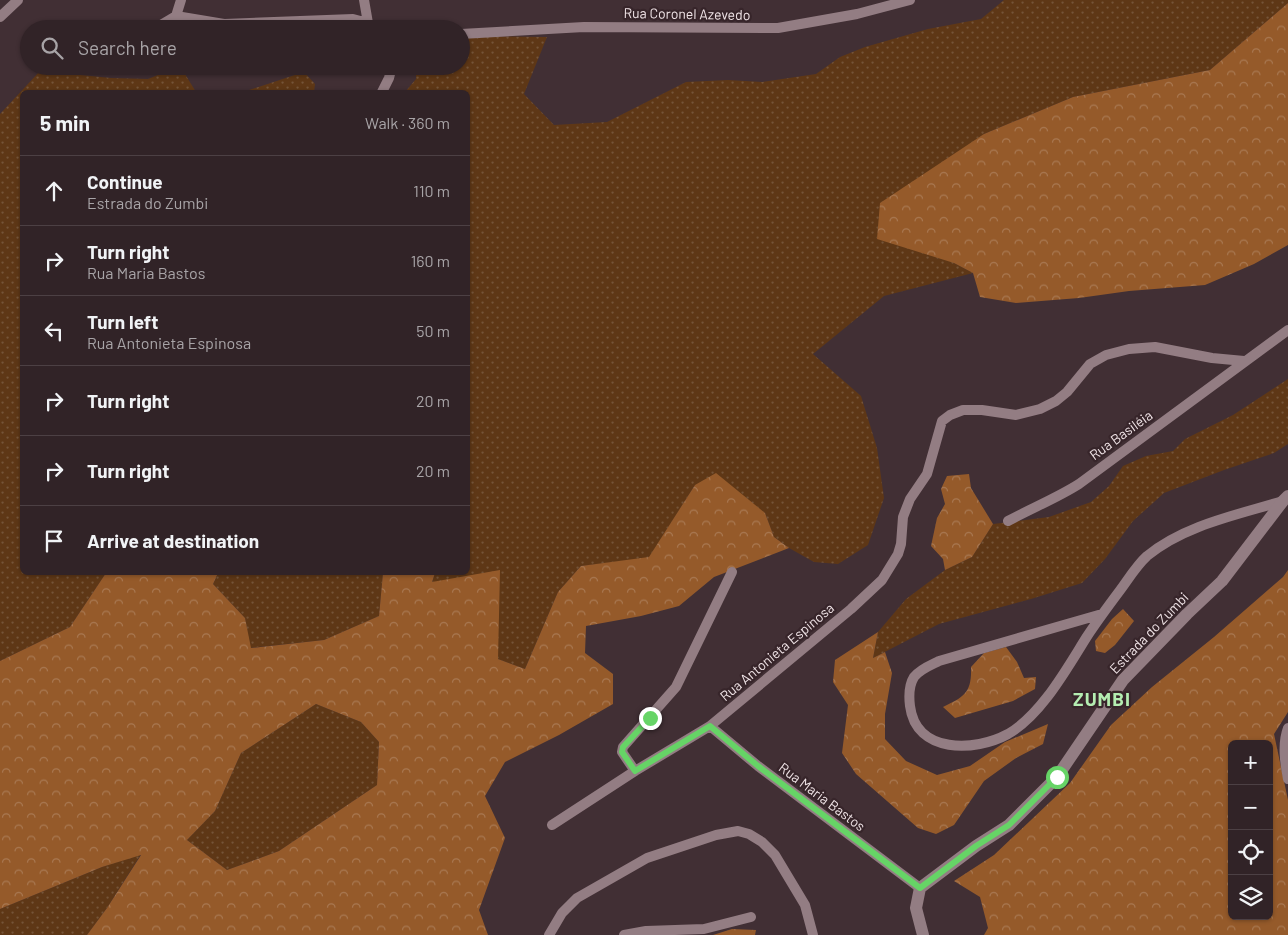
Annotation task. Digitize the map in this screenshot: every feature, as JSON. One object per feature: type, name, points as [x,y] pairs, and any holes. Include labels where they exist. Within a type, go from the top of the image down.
[{"type":"street","points":[[0,17],[18,0]]},
{"type":"street","points":[[176,16],[181,0]]},
{"type":"street","points":[[364,0],[369,20]]},
{"type":"street","name":"Rua Coronel Azevedo","points":[[470,33],[584,27],[778,28],[857,14],[910,0]]},
{"type":"street","points":[[169,20],[176,16],[200,20]]},
{"type":"street","points":[[327,20],[355,20]]},
{"type":"street","points":[[383,90],[390,75]]},
{"type":"street","name":"Rua Basiléia","points":[[1008,521],[1079,484],[1288,330]]},
{"type":"street","name":"Rua Antonieta Espinosa","points":[[552,825],[635,771],[710,726],[851,609],[882,580],[898,554],[901,544],[902,517],[910,499],[927,474],[942,421],[950,415],[963,410],[982,410],[1016,415],[1040,409],[1056,401],[1076,382],[1090,364],[1106,355],[1130,349],[1155,347],[1212,358],[1244,361]]},
{"type":"street","points":[[1102,614],[939,661],[922,669],[914,678],[909,697],[911,715],[921,732],[942,744],[958,747],[985,743],[1008,733],[1043,702],[1067,671],[1102,614],[1146,557],[1169,541],[1205,524],[1285,499]]},
{"type":"street","name":"Estrada do Zumbi","points":[[920,888],[976,846],[1009,825],[1057,777],[1123,680],[1222,581],[1285,499]]},
{"type":"street","points":[[635,771],[622,752],[623,747],[676,687],[732,572]]},
{"type":"street","name":"Rua Maria Bastos","points":[[710,726],[758,766],[920,888]]},
{"type":"street","points":[[1288,728],[1285,736],[1285,766],[1288,779]]},
{"type":"street","points":[[549,935],[562,913],[577,898],[647,858],[716,835],[738,831],[762,842],[775,855],[805,905],[813,935]]},
{"type":"street","points":[[920,888],[916,908],[923,935]]},
{"type":"street","points":[[624,935],[646,931],[704,929],[752,917]]},
{"type":"shaded area","points":[[1004,0],[1288,0],[1288,3],[1210,70],[1073,97],[984,134],[954,263],[973,273],[884,296],[813,354],[861,396],[877,448],[884,498],[868,545],[838,564],[814,562],[774,537],[765,513],[695,485],[649,558],[581,566],[558,592],[525,669],[498,659],[432,582],[434,575],[470,575],[470,90],[407,90],[416,79],[416,75],[470,75],[470,36],[547,37],[524,94],[554,125],[607,122],[686,82],[728,80],[762,82],[816,74],[840,57],[865,47],[928,29],[981,19]]},
{"type":"shaded area","points":[[36,75],[81,75],[148,79],[158,75],[186,75],[195,90],[22,90]]},
{"type":"shaded area","points":[[295,75],[307,75],[315,84],[314,90],[249,90]]},
{"type":"shaded area","points":[[20,92],[20,575],[105,575],[70,627],[0,661],[0,114]]},
{"type":"shaded area","points":[[1288,379],[1288,444],[1274,453],[1164,493],[1133,521],[1105,559],[1082,583],[939,624],[873,658],[878,632],[906,599],[945,570],[972,557],[993,524],[1049,517],[1091,502],[1109,486],[1123,466],[1146,456],[1173,451],[1185,439],[1233,415]]},
{"type":"shaded area","points":[[217,575],[383,575],[379,616],[324,640],[250,648],[245,618],[213,584]]},
{"type":"shaded area","points":[[316,704],[361,722],[379,742],[377,785],[279,851],[227,870],[187,840],[215,811],[241,753]]},
{"type":"shaded area","points":[[141,854],[107,908],[87,935],[0,935],[0,909],[102,867]]},
{"type":"green space","points":[[1288,3],[1288,245],[1254,264],[1205,285],[1016,303],[980,297],[973,273],[954,263],[877,239],[880,203],[984,134],[1073,97],[1210,70]]},
{"type":"green space","points":[[716,473],[765,513],[774,537],[789,548],[714,577],[679,606],[641,616],[586,626],[585,653],[613,674],[613,704],[559,735],[505,762],[485,796],[505,838],[479,910],[488,935],[87,935],[141,855],[102,867],[0,909],[0,661],[70,627],[105,575],[217,575],[213,584],[245,618],[251,648],[324,640],[379,616],[383,575],[434,575],[432,582],[500,570],[498,659],[525,669],[558,592],[581,566],[649,557],[695,485]],"holes":[[[316,704],[361,722],[379,742],[377,785],[279,851],[227,870],[187,840],[215,811],[241,753]]]},
{"type":"green space","points":[[969,474],[971,488],[993,524],[972,557],[945,570],[943,559],[931,546],[937,518],[945,504],[941,489],[947,476]]},
{"type":"green space","points":[[1288,570],[1288,712],[1274,734],[1288,800],[1288,935],[984,935],[988,928],[980,897],[954,881],[994,855],[1070,783],[1111,725],[1152,687],[1214,637],[1283,577]]},
{"type":"green space","points":[[1123,609],[1134,621],[1115,645],[1105,653],[1096,651],[1095,641],[1112,619]]},
{"type":"green space","points":[[878,632],[873,658],[885,652],[892,673],[885,714],[885,739],[906,761],[937,775],[970,766],[1005,742],[1048,724],[1043,744],[1016,758],[984,781],[954,825],[936,834],[918,828],[856,774],[842,753],[848,705],[833,682],[835,660]]},
{"type":"green space","points":[[1006,647],[1017,662],[1024,678],[1036,677],[1035,689],[1013,701],[955,718],[943,707],[965,693],[970,683],[971,667],[984,653]]},
{"type":"green space","points":[[732,929],[756,930],[755,935],[713,935]]},
{"type":"district","name":"ZUMBI","points":[[1102,699]]},
{"type":"route","points":[[650,718],[623,747],[622,752],[635,771],[710,726],[820,814],[920,888],[976,846],[1009,825],[1057,777]]}]
